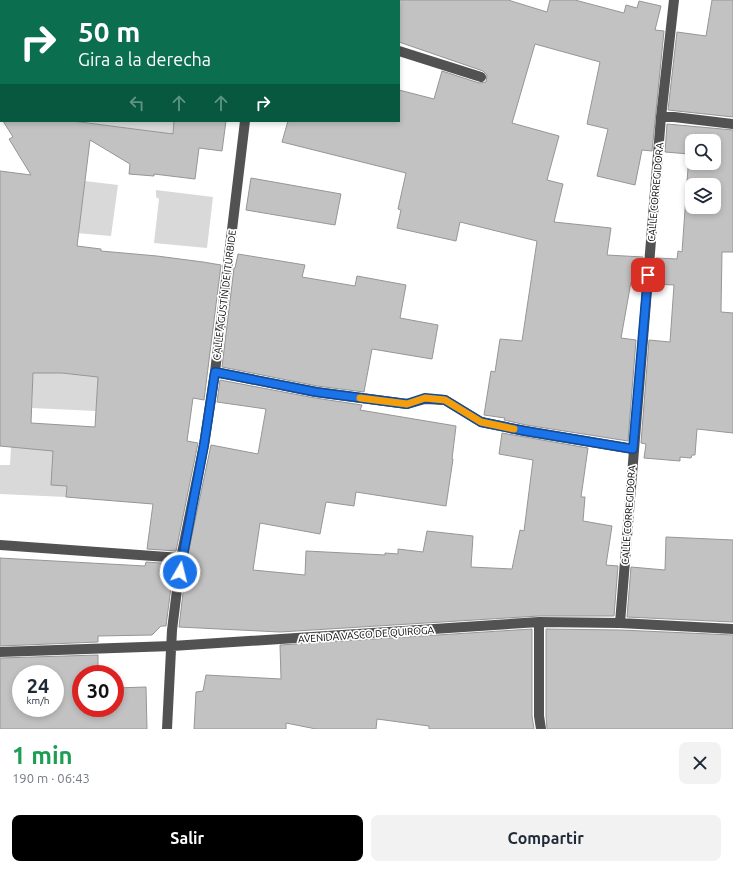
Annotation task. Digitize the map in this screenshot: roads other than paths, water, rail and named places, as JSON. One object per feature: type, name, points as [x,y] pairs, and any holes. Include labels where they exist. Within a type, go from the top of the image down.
[{"type":"street","name":"CALLE CORREGIDORA","points":[[620,623],[661,117],[674,0]]},
{"type":"street","points":[[400,51],[481,77]]},
{"type":"street","points":[[661,117],[674,117],[733,124]]},
{"type":"street","name":"CALLE AGUSTÍN DE ITURBIDE","points":[[167,729],[172,630],[181,558],[204,445],[215,372],[245,122]]},
{"type":"street","points":[[215,372],[316,392],[407,404],[425,398],[445,400],[481,422],[633,449]]},
{"type":"street","points":[[0,545],[181,558]]},
{"type":"street","points":[[539,622],[539,716],[541,729]]},
{"type":"street","name":"AVENIDA VASCO DE QUIROGA","points":[[0,652],[172,646],[539,622],[620,623],[733,629]]}]
